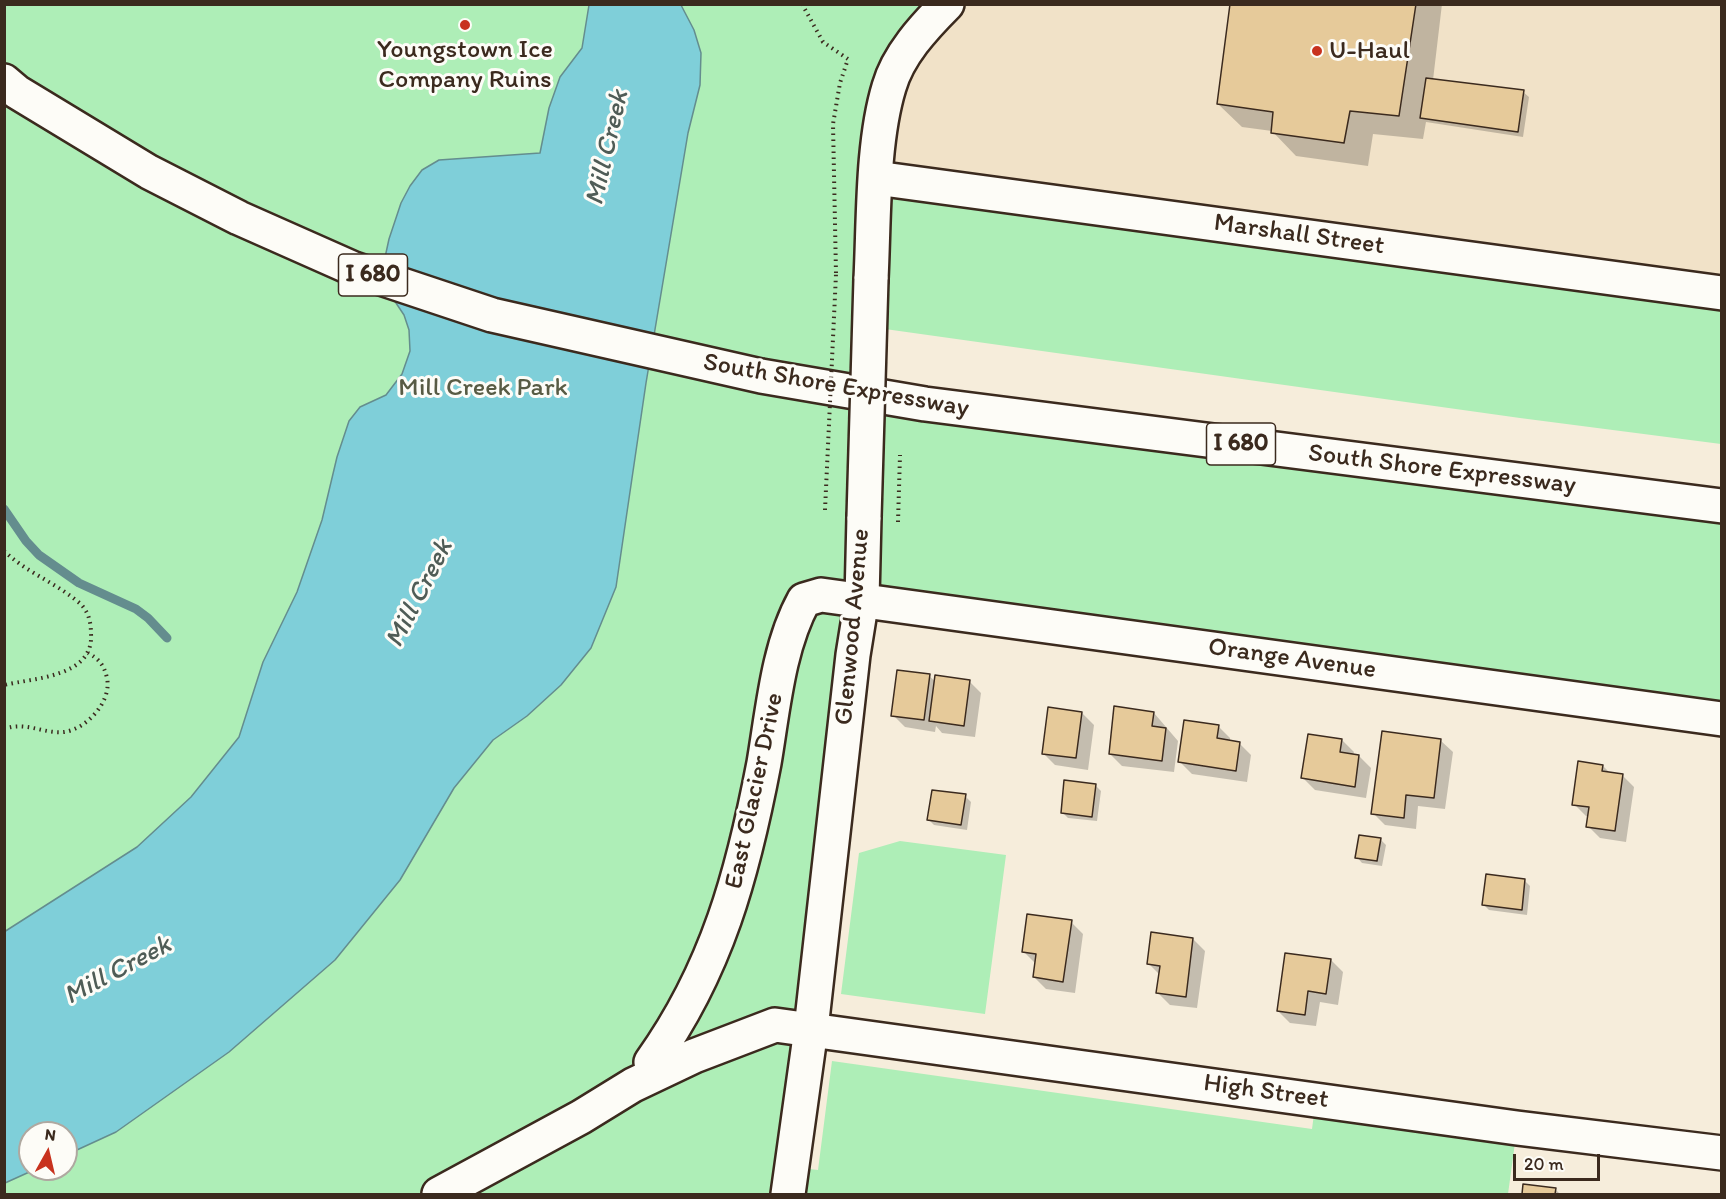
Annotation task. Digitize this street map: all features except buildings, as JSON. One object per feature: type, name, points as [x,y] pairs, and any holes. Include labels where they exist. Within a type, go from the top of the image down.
[{"type":"main road","name":"Glenwood Avenue","points":[[788,1194],[811,1029],[853,655],[862,599],[871,279],[879,132],[889,85],[901,60],[947,4]]},
{"type":"main road","name":"South Shore Expressway","points":[[11,86],[149,172],[239,218],[354,269],[492,315],[761,376],[925,404],[1722,506]]},
{"type":"main road","name":"Marshall Street","points":[[876,178],[1722,293]]},
{"type":"main road","name":"East Glacier Drive","points":[[651,1062],[674,1030],[699,982],[720,933],[737,884],[751,834],[782,661],[794,618],[804,600],[821,595],[862,599]]},
{"type":"main road","name":"Orange Avenue","points":[[862,599],[1722,719]]},
{"type":"main road","points":[[439,1194],[581,1117],[633,1085],[694,1056],[775,1025],[811,1029]]},
{"type":"main road","name":"High Street","points":[[811,1029],[1517,1128],[1722,1153]]},
{"type":"path","points":[[802,4],[823,42],[848,59],[840,83],[833,124],[836,274],[825,510]]},
{"type":"path","points":[[4,551],[28,571],[58,587],[80,603],[90,618],[92,638],[88,653],[74,668],[4,685]]},
{"type":"path","points":[[4,729],[15,725],[58,732],[68,731],[97,712],[104,700],[108,683],[105,669],[98,659],[88,653]]},
{"type":"shaded area","points":[[947,5],[1721,5],[1721,293],[876,178],[879,131]]},
{"type":"green space","name":"Mill Creek Park","points":[[5,5],[947,5],[921,33],[876,177],[1721,293],[1721,444],[885,329],[867,394],[1721,506],[1721,719],[862,599],[792,1167],[818,1170],[832,1061],[1312,1129],[1316,1099],[1517,1128],[1508,1194],[5,1194]]},
{"type":"green space","points":[[900,841],[1006,855],[985,1014],[841,994],[859,853]]},
{"type":"water","name":"Mill Creek","points":[[589,5],[681,5],[694,30],[701,53],[700,85],[688,133],[646,383],[616,587],[591,648],[561,685],[527,716],[493,740],[454,788],[400,880],[335,960],[229,1052],[116,1132],[78,1149],[78,1121],[18,1121],[18,1177],[5,1183],[4,932],[137,847],[191,797],[239,737],[263,662],[297,592],[322,520],[337,457],[349,421],[360,407],[386,395],[402,374],[410,351],[409,330],[404,315],[386,288],[384,262],[401,203],[422,170],[439,160],[540,153],[549,108],[560,77],[582,48]]},
{"type":"waterway","points":[[4,509],[26,541],[39,555],[79,583],[136,609],[167,638]]},
{"type":"place","name":"Youngstown Ice Company Ruins","points":[[465,25]]},
{"type":"place","name":"U-Haul","points":[[1317,51]]}]
